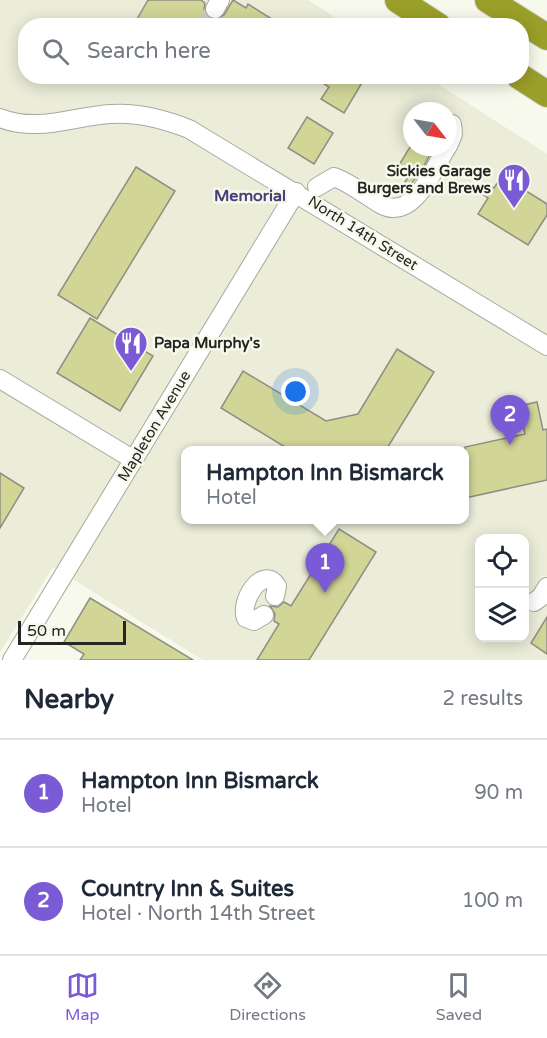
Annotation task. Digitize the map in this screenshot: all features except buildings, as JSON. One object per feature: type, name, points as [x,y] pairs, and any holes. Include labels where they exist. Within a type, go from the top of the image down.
[{"type":"highway","points":[[398,0],[426,18]]},
{"type":"highway","points":[[488,0],[517,18]]},
{"type":"highway","points":[[529,26],[547,37]]},
{"type":"highway","points":[[529,82],[547,94]]},
{"type":"street","name":"North 14th Street","points":[[0,118],[18,123],[47,125],[111,114],[158,118],[189,129],[547,346]]},
{"type":"street","points":[[317,187],[334,177],[387,207],[397,209],[417,197],[442,156]]},
{"type":"street","name":"Mapleton Avenue","points":[[12,660],[296,192]]},
{"type":"street","points":[[0,379],[134,460]]},
{"type":"street","points":[[264,615],[254,621],[246,618],[244,607],[246,599],[256,585],[268,579],[274,581],[277,586],[275,596]]},
{"type":"street","points":[[534,602],[541,597],[547,587]]},
{"type":"shaded area","points":[[0,0],[308,0],[336,18],[18,18],[18,84],[438,84],[547,154],[547,660],[203,660],[53,567],[0,652]]},
{"type":"tunnel","points":[[210,18],[215,9]]},
{"type":"place","name":"Sickies Garage Burgers and Brews","points":[[514,209]]},
{"type":"place","name":"Papa Murphy's","points":[[131,372]]},
{"type":"place","name":"Country Inn & Suites","points":[[510,445]]},
{"type":"place","name":"Hampton Inn Bismarck","points":[[325,593]]},
{"type":"district","name":"Memorial","points":[[250,195]]}]
